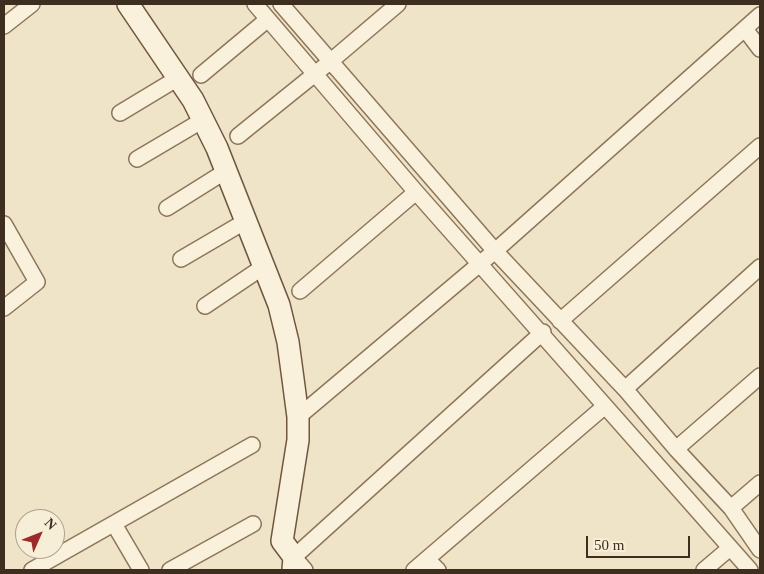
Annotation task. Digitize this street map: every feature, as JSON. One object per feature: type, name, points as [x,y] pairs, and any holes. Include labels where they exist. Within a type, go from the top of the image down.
[{"type":"street","points":[[4,26],[32,4]]},
{"type":"street","points":[[128,4],[193,100],[217,148],[279,305],[288,342],[298,416],[298,440],[282,541],[298,566],[542,333]]},
{"type":"street","points":[[255,4],[416,192],[750,570]]},
{"type":"street","points":[[281,4],[495,251],[624,389],[731,508],[760,550]]},
{"type":"street","points":[[238,136],[331,62],[398,4]]},
{"type":"street","points":[[298,416],[480,264],[760,16]]},
{"type":"street","points":[[201,75],[268,19]]},
{"type":"street","points":[[745,29],[760,49]]},
{"type":"street","points":[[120,113],[178,78]]},
{"type":"street","points":[[137,159],[203,120]]},
{"type":"street","points":[[560,321],[760,146]]},
{"type":"street","points":[[167,208],[226,171]]},
{"type":"street","points":[[300,292],[416,192]]},
{"type":"street","points":[[181,259],[246,221]]},
{"type":"street","points":[[4,224],[36,282],[4,308]]},
{"type":"street","points":[[624,389],[760,266]]},
{"type":"street","points":[[205,306],[264,267]]},
{"type":"street","points":[[676,449],[760,376]]},
{"type":"street","points":[[414,570],[604,406]]},
{"type":"street","points":[[32,570],[252,445]]},
{"type":"street","points":[[731,508],[760,483]]},
{"type":"street","points":[[114,524],[141,570]]},
{"type":"street","points":[[170,570],[253,524]]},
{"type":"street","points":[[704,570],[730,548]]},
{"type":"street","points":[[427,559],[438,570]]}]
